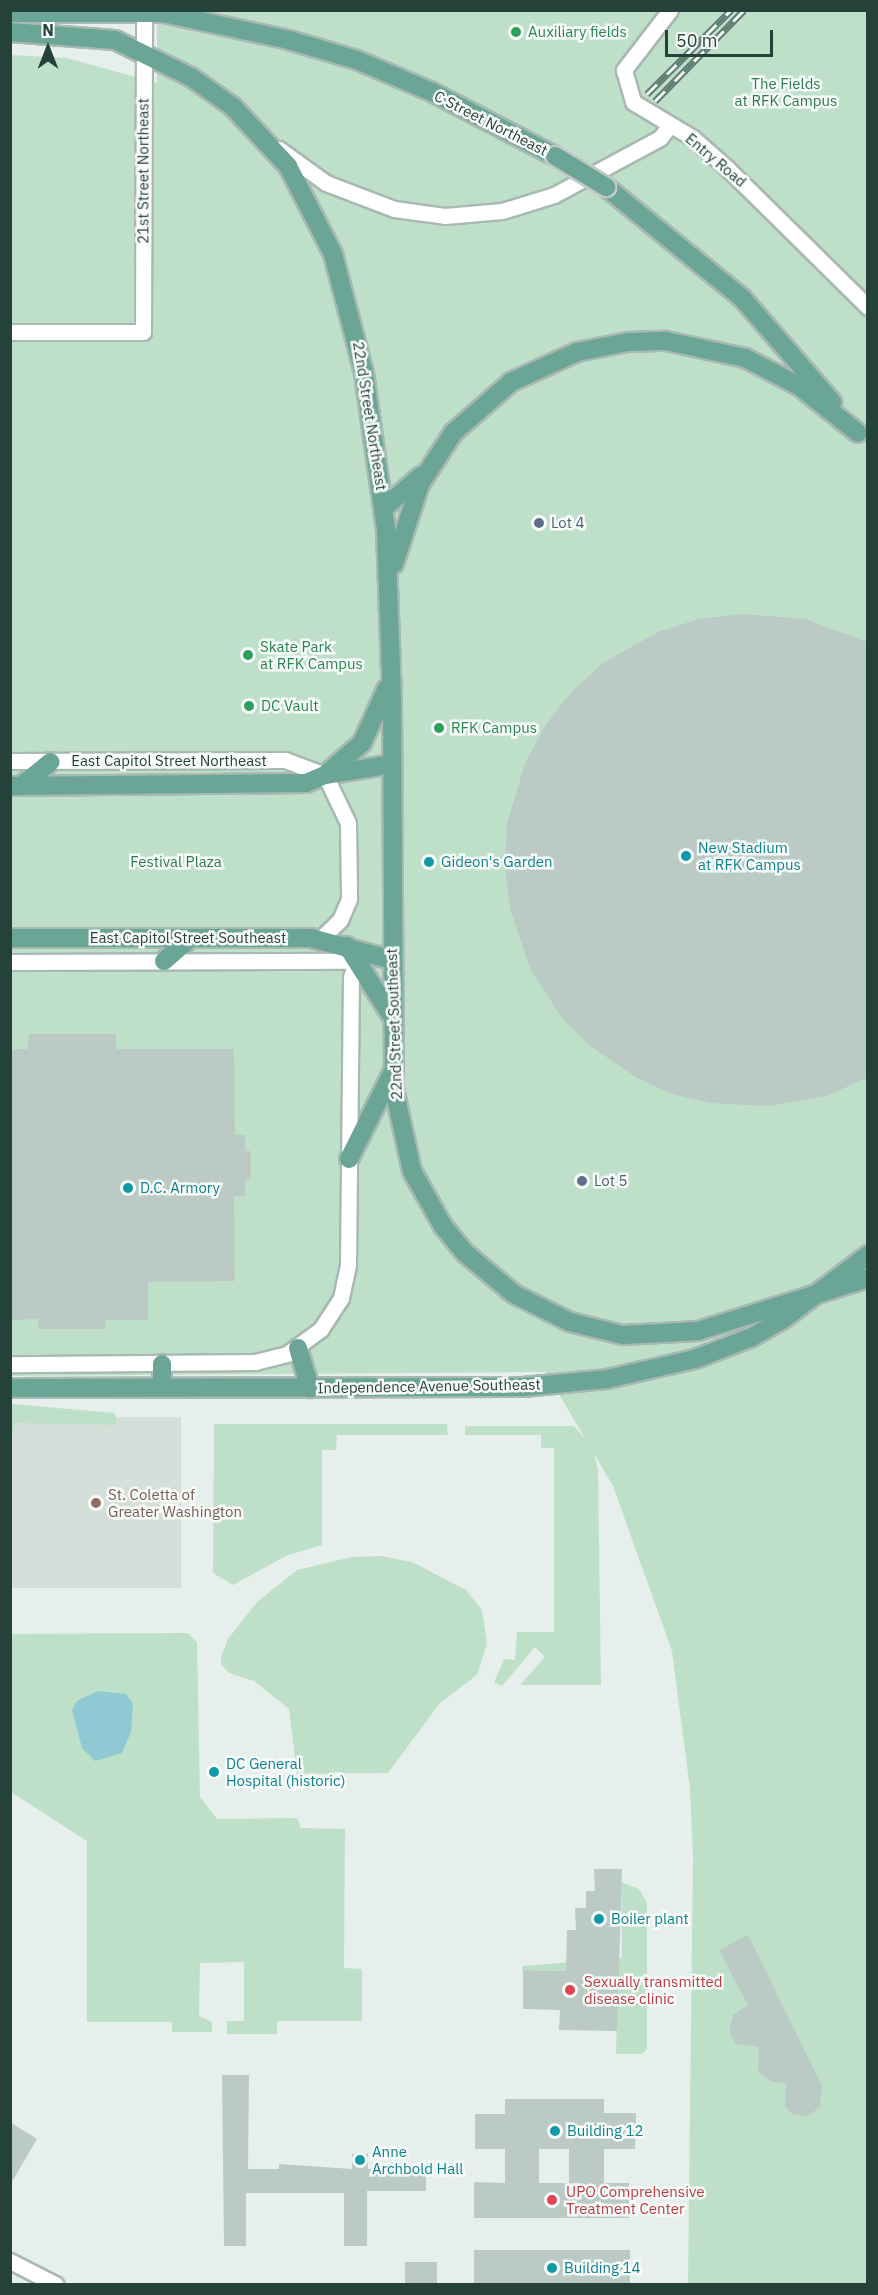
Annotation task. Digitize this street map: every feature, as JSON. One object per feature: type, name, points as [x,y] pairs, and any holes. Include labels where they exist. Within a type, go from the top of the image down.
[{"type":"main road","name":"C Street Northeast","points":[[10,13],[144,12],[228,25],[357,60],[457,104],[555,156],[606,187],[720,278],[770,328],[829,406]]},
{"type":"main road","points":[[10,32],[97,36],[144,52]]},
{"type":"main road","name":"22nd Street Northeast","points":[[144,52],[232,107],[267,140],[310,201],[343,284],[367,386],[384,508],[389,586],[392,866]]},
{"type":"main road","points":[[389,586],[403,531],[427,470],[448,439],[486,400],[530,371],[563,356],[613,344],[658,341],[745,358],[799,386],[829,406],[862,439]]},
{"type":"main road","points":[[384,508],[427,470]]},
{"type":"main road","name":"East Capitol Street Northeast","points":[[16,786],[291,786],[325,775],[368,735],[389,681]]},
{"type":"main road","points":[[16,786],[51,762]]},
{"type":"main road","points":[[325,775],[392,764]]},
{"type":"main road","name":"22nd Street Southeast","points":[[392,866],[393,1072],[399,1125],[412,1171],[453,1239],[514,1294],[562,1319],[604,1332]]},
{"type":"main road","name":"East Capitol Street Southeast","points":[[10,938],[320,939],[351,954]]},
{"type":"main road","points":[[164,961],[190,938]]},
{"type":"main road","points":[[351,954],[392,960]]},
{"type":"main road","points":[[351,954],[392,1017]]},
{"type":"main road","points":[[349,1159],[393,1072]]},
{"type":"main road","name":"Independence Avenue Southeast","points":[[10,1388],[523,1387],[607,1379],[695,1359],[752,1337],[780,1312],[827,1288],[867,1255]]},
{"type":"main road","points":[[827,1288],[867,1278]]},
{"type":"main road","name":"Independence Avenue Southeast","points":[[604,1332],[670,1336],[780,1312]]},
{"type":"main road","points":[[298,1347],[310,1388]]},
{"type":"main road","points":[[162,1364],[162,1387]]},
{"type":"street","name":"Entry Road","points":[[670,10],[624,70],[624,81],[633,102],[693,138],[752,191],[867,307]]},
{"type":"street","name":"21st Street Northeast","points":[[10,333],[143,333],[144,12]]},
{"type":"street","points":[[267,140],[326,183],[394,209],[445,216],[502,211],[554,195],[660,138],[670,125]]},
{"type":"street","name":"East Capitol Street Northeast","points":[[10,761],[285,760],[325,775]]},
{"type":"street","points":[[320,939],[346,910],[349,864],[348,824],[325,775]]},
{"type":"street","points":[[10,1364],[256,1362],[298,1347],[329,1320],[344,1287],[349,1159],[351,954]]},
{"type":"street","name":"East Capitol Street Southeast","points":[[10,962],[164,961],[351,954]]},
{"type":"street","points":[[10,2261],[56,2284]]},
{"type":"shaded area","name":"St. Coletta of Greater Washington","points":[[11,1417],[181,1417],[181,1588],[11,1588]]},
{"type":"green space","name":"RFK Campus","points":[[157,11],[867,11],[867,2284],[688,2284],[693,1854],[690,1789],[672,1651],[613,1486],[546,1372],[11,1376],[10,55],[67,58],[157,83]]},
{"type":"green space","points":[[11,1404],[115,1413],[117,1425],[15,1423],[11,1438]]},
{"type":"green space","points":[[214,1424],[447,1424],[448,1435],[337,1435],[336,1450],[322,1450],[322,1545],[288,1555],[233,1585],[213,1573]]},
{"type":"green space","points":[[465,1426],[574,1426],[593,1448],[598,1470],[601,1685],[520,1685],[545,1657],[535,1647],[502,1686],[494,1683],[504,1659],[515,1660],[517,1632],[554,1632],[554,1448],[541,1448],[541,1435],[465,1435]]},
{"type":"green space","points":[[380,1556],[412,1562],[466,1590],[482,1610],[487,1644],[477,1675],[440,1703],[388,1773],[297,1774],[289,1709],[254,1681],[229,1673],[221,1664],[221,1657],[228,1639],[257,1602],[297,1570],[352,1557]]},
{"type":"green space","points":[[188,1633],[197,1642],[200,1797],[217,1819],[297,1818],[301,1828],[345,1829],[344,1968],[362,1969],[362,2021],[277,2021],[277,2034],[227,2034],[227,2021],[244,2021],[244,1962],[200,1963],[199,2016],[212,2022],[212,2032],[172,2032],[172,2022],[87,2022],[87,1841],[11,1792],[10,1634]]},
{"type":"green space","points":[[621,1882],[639,1889],[647,1903],[647,2049],[642,2054],[616,2054],[618,1972],[522,1970],[522,1966],[622,1958]]},
{"type":"water","points":[[98,1691],[126,1694],[133,1704],[131,1732],[122,1753],[95,1761],[82,1748],[72,1710],[77,1701]]},
{"type":"building","name":"New Stadium at RFK Campus","points":[[742,614],[805,619],[867,642],[867,1078],[826,1096],[769,1106],[710,1103],[672,1094],[637,1078],[589,1045],[561,1017],[530,968],[510,909],[505,867],[507,824],[525,763],[545,726],[571,692],[603,663],[658,632],[699,619]]},
{"type":"building","name":"D.C. Armory","points":[[29,1034],[116,1034],[116,1049],[234,1049],[235,1135],[245,1135],[245,1151],[251,1151],[251,1179],[245,1179],[245,1196],[234,1196],[235,1281],[148,1282],[148,1320],[105,1320],[105,1329],[38,1329],[38,1319],[10,1320],[10,1049],[28,1049]]},
{"type":"building","points":[[594,1869],[622,1869],[617,2031],[559,2030],[560,2010],[523,2009],[523,1970],[566,1971],[567,1930],[576,1930],[575,1908],[586,1908],[586,1891],[595,1891]]},
{"type":"building","points":[[748,1935],[822,2086],[820,2107],[808,2116],[794,2115],[785,2107],[786,2083],[772,2082],[758,2072],[759,2047],[736,2044],[729,2032],[733,2015],[748,2005],[719,1950]]},
{"type":"building","name":"Anne Archbold Hall","points":[[222,2075],[249,2075],[248,2169],[279,2169],[279,2164],[352,2169],[352,2154],[368,2154],[368,2169],[426,2169],[426,2191],[367,2191],[367,2246],[344,2246],[344,2193],[246,2193],[246,2246],[224,2246]]},
{"type":"building","name":"Building 12","points":[[505,2099],[604,2099],[604,2113],[636,2113],[635,2149],[604,2149],[604,2183],[629,2183],[629,2218],[474,2218],[474,2182],[505,2183],[505,2149],[475,2149],[475,2114],[505,2114]],"holes":[[[539,2149],[569,2149],[569,2183],[539,2183]]]},
{"type":"building","points":[[10,2122],[37,2139],[10,2185]]},
{"type":"building","name":"Building 14","points":[[474,2250],[630,2250],[630,2284],[474,2284]]},
{"type":"building","points":[[405,2262],[437,2262],[437,2284],[405,2284]]},
{"type":"railway","points":[[647,94],[731,10]]},
{"type":"railway","points":[[655,101],[744,10]]},
{"type":"place","name":"Auxiliary fields","points":[[516,32]]},
{"type":"place","name":"Lot 4","points":[[539,523]]},
{"type":"place","name":"Skate Park at RFK Campus","points":[[248,655]]},
{"type":"place","name":"DC Vault","points":[[249,706]]},
{"type":"place","name":"RFK Campus","points":[[439,728]]},
{"type":"place","name":"New Stadium at RFK Campus","points":[[686,856]]},
{"type":"place","name":"Gideon's Garden","points":[[429,862]]},
{"type":"place","name":"Lot 5","points":[[582,1181]]},
{"type":"place","name":"D.C. Armory","points":[[128,1188]]},
{"type":"place","name":"St. Coletta of Greater Washington","points":[[96,1503]]},
{"type":"place","name":"DC General Hospital (historic)","points":[[214,1772]]},
{"type":"place","name":"Boiler plant","points":[[599,1919]]},
{"type":"place","name":"Sexually transmitted disease clinic","points":[[570,1990]]},
{"type":"place","name":"Building 12","points":[[555,2131]]},
{"type":"place","name":"Anne Archbold Hall","points":[[360,2160]]},
{"type":"place","name":"UPO Comprehensive Treatment Center","points":[[552,2200]]},
{"type":"place","name":"Building 14","points":[[552,2268]]},
{"type":"park label","name":"The Fields at RFK Campus","points":[[786,92]]},
{"type":"park label","name":"Festival Plaza","points":[[176,862]]}]
